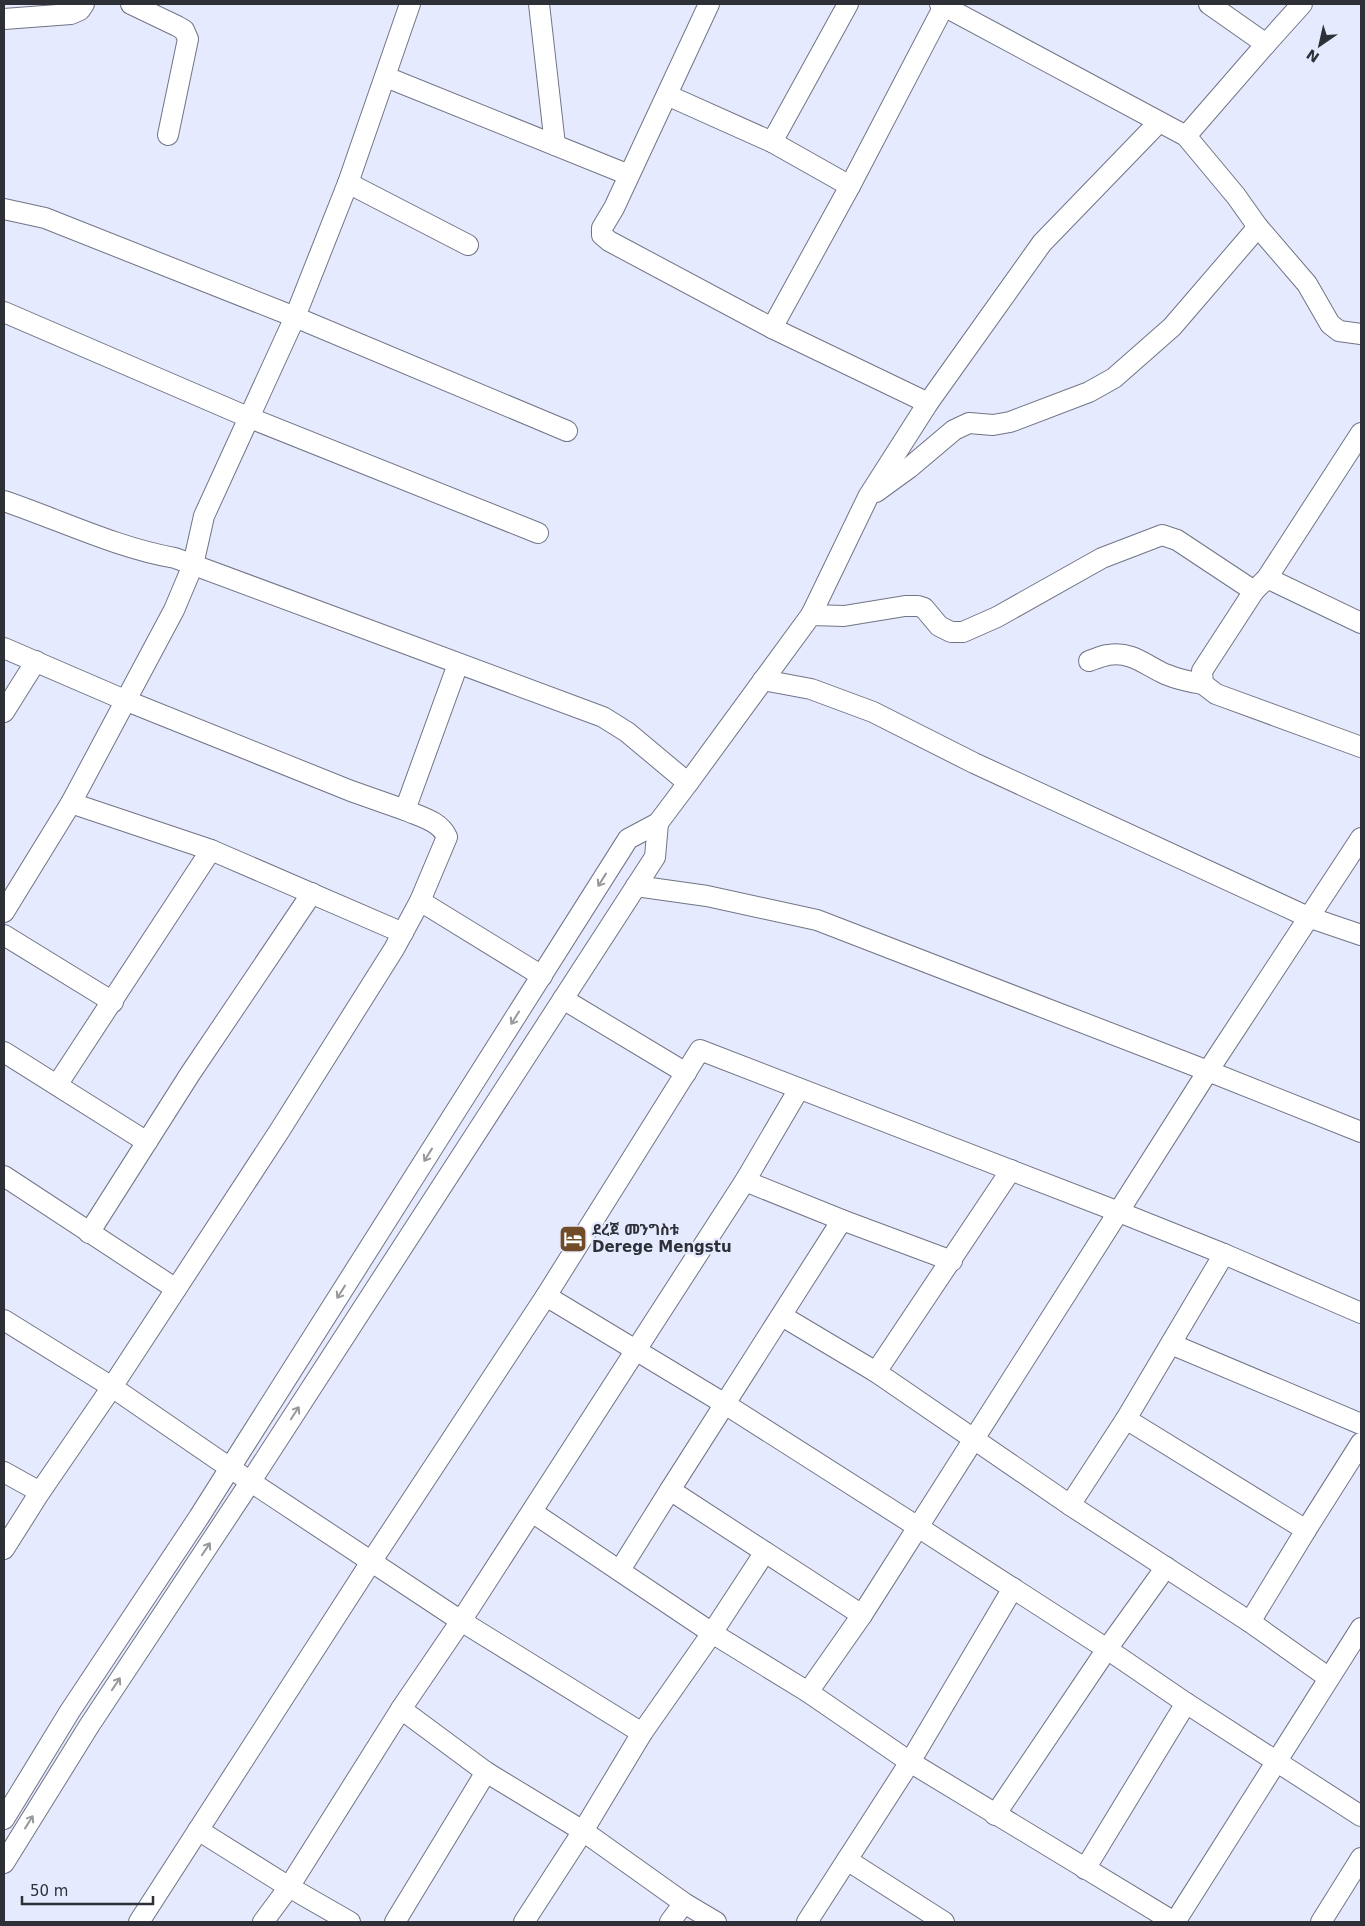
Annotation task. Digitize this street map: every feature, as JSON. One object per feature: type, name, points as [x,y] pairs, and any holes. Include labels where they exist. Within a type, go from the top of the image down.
[{"type":"street","points":[[4,19],[71,14],[80,10],[84,4]]},
{"type":"street","points":[[131,4],[178,26],[184,30],[188,39],[168,135]]},
{"type":"street","points":[[4,912],[71,803],[174,610],[193,565],[204,516],[295,317],[348,183],[410,4]]},
{"type":"street","points":[[539,4],[555,145]]},
{"type":"street","points":[[709,4],[630,175],[602,228],[602,235],[609,241],[772,328],[928,403]]},
{"type":"street","points":[[772,142],[848,4]]},
{"type":"street","points":[[772,328],[850,186],[943,4],[1186,136],[1236,196],[1258,227],[1307,284],[1330,324],[1339,331],[1361,334]]},
{"type":"street","points":[[1209,4],[1266,44]]},
{"type":"street","points":[[1186,136],[1302,4]]},
{"type":"street","points":[[386,77],[630,175]]},
{"type":"street","points":[[667,95],[772,142],[850,186]]},
{"type":"street","points":[[4,1819],[70,1711],[230,1468],[628,839],[658,823],[811,615],[868,497],[928,403],[1042,243],[1159,122]]},
{"type":"street","points":[[348,183],[468,245]]},
{"type":"street","points":[[4,209],[45,218],[295,317],[567,431]]},
{"type":"street","points":[[868,497],[910,468],[954,430],[969,423],[992,425],[1010,422],[1089,392],[1114,378],[1172,327],[1258,227]]},
{"type":"street","points":[[4,312],[250,418],[538,533]]},
{"type":"street","points":[[1203,684],[1202,671],[1361,433]]},
{"type":"street","points":[[4,501],[127,546],[156,555],[175,558],[603,717],[627,732],[688,783]]},
{"type":"street","points":[[811,615],[844,616],[905,606],[918,606],[924,608],[939,626],[951,632],[963,632],[998,617],[1102,558],[1162,536],[1177,540],[1260,585],[1361,623]]},
{"type":"street","points":[[4,648],[127,701],[434,822],[443,829],[447,837],[420,901],[403,933],[280,1130],[4,1549]]},
{"type":"street","points":[[1089,661],[1108,655],[1140,659],[1164,674],[1187,682],[1203,684],[1216,694],[1361,747]]},
{"type":"street","points":[[4,712],[36,661]]},
{"type":"street","points":[[405,810],[458,664]]},
{"type":"street","points":[[764,680],[812,689],[873,712],[983,767],[1308,917],[1361,935]]},
{"type":"street","points":[[71,803],[211,850],[403,933]]},
{"type":"street","points":[[4,1863],[89,1726],[251,1482],[655,857],[658,823]]},
{"type":"street","points":[[808,1692],[862,1615],[1208,1071],[1361,838]]},
{"type":"street","points":[[58,1086],[211,850]]},
{"type":"street","points":[[636,886],[707,896],[817,920],[1361,1132]]},
{"type":"street","points":[[89,1233],[190,1074],[312,893]]},
{"type":"street","points":[[420,901],[542,976]]},
{"type":"street","points":[[4,935],[114,1002]]},
{"type":"street","points":[[563,998],[686,1073]]},
{"type":"street","points":[[139,1922],[371,1562],[546,1296],[700,1050],[1120,1212],[1361,1313]]},
{"type":"street","points":[[4,1052],[147,1142]]},
{"type":"street","points":[[263,1922],[289,1887],[401,1709],[461,1621],[745,1181],[799,1089]]},
{"type":"street","points":[[876,1372],[952,1261],[1011,1170]]},
{"type":"street","points":[[4,1176],[176,1289]]},
{"type":"street","points":[[745,1181],[952,1261]]},
{"type":"street","points":[[620,1570],[842,1220]]},
{"type":"street","points":[[1070,1505],[1126,1420],[1224,1254]]},
{"type":"street","points":[[546,1296],[725,1404],[918,1526],[1106,1649],[1186,1704],[1361,1816]]},
{"type":"street","points":[[782,1316],[876,1372],[1070,1505],[1250,1622],[1328,1678]]},
{"type":"street","points":[[4,1320],[112,1387],[230,1468],[461,1621],[642,1733]]},
{"type":"street","points":[[1171,1344],[1361,1424]]},
{"type":"street","points":[[1126,1420],[1306,1530]]},
{"type":"street","points":[[1250,1622],[1361,1443]]},
{"type":"street","points":[[4,1472],[40,1492]]},
{"type":"street","points":[[670,1490],[862,1615]]},
{"type":"street","points":[[532,1512],[712,1633],[808,1692],[910,1762],[1174,1922],[1361,1628]]},
{"type":"street","points":[[524,1922],[583,1831],[642,1733],[712,1633],[765,1552]]},
{"type":"street","points":[[995,1815],[1106,1649],[1166,1567]]},
{"type":"street","points":[[807,1922],[910,1762],[1013,1588]]},
{"type":"street","points":[[1085,1869],[1186,1704]]},
{"type":"street","points":[[401,1709],[486,1772],[583,1831],[684,1902],[716,1922]]},
{"type":"street","points":[[395,1922],[486,1772]]},
{"type":"street","points":[[198,1830],[289,1887],[350,1922]]},
{"type":"street","points":[[1321,1922],[1361,1858]]},
{"type":"street","points":[[847,1860],[944,1922]]},
{"type":"street","points":[[670,1922],[684,1902]]},
{"type":"place","name":"ደረጀ መንግስቱ Derege Mengstu","points":[[573,1239]]}]
